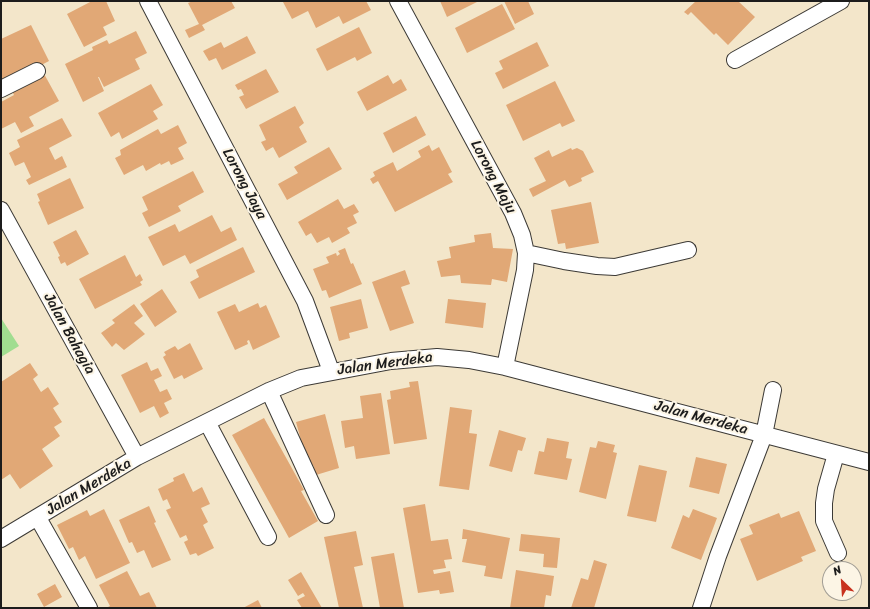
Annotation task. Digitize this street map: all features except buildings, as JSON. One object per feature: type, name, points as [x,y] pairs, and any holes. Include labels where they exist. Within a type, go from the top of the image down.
[{"type":"street","name":"Lorong Jaya","points":[[148,1],[305,301],[331,372]]},
{"type":"street","name":"Lorong Maju","points":[[398,1],[513,212],[522,235],[526,253],[525,270],[505,367]]},
{"type":"street","points":[[735,60],[818,6],[841,1]]},
{"type":"street","points":[[1,89],[37,71]]},
{"type":"street","name":"Jalan Bahagia","points":[[1,210],[137,457]]},
{"type":"street","points":[[526,253],[564,261],[614,267],[688,250]]},
{"type":"street","name":"Jalan Merdeka","points":[[1,539],[137,457],[269,390],[301,378],[391,361],[437,357],[468,360],[505,367],[869,462]]},
{"type":"street","points":[[269,390],[326,515]]},
{"type":"street","points":[[701,608],[718,556],[764,435],[773,390]]},
{"type":"street","points":[[207,422],[268,537]]},
{"type":"street","points":[[836,454],[826,489],[824,521],[838,553]]},
{"type":"street","points":[[38,518],[89,608]]},
{"type":"green space","points":[[1,318],[19,346],[1,357]]}]
